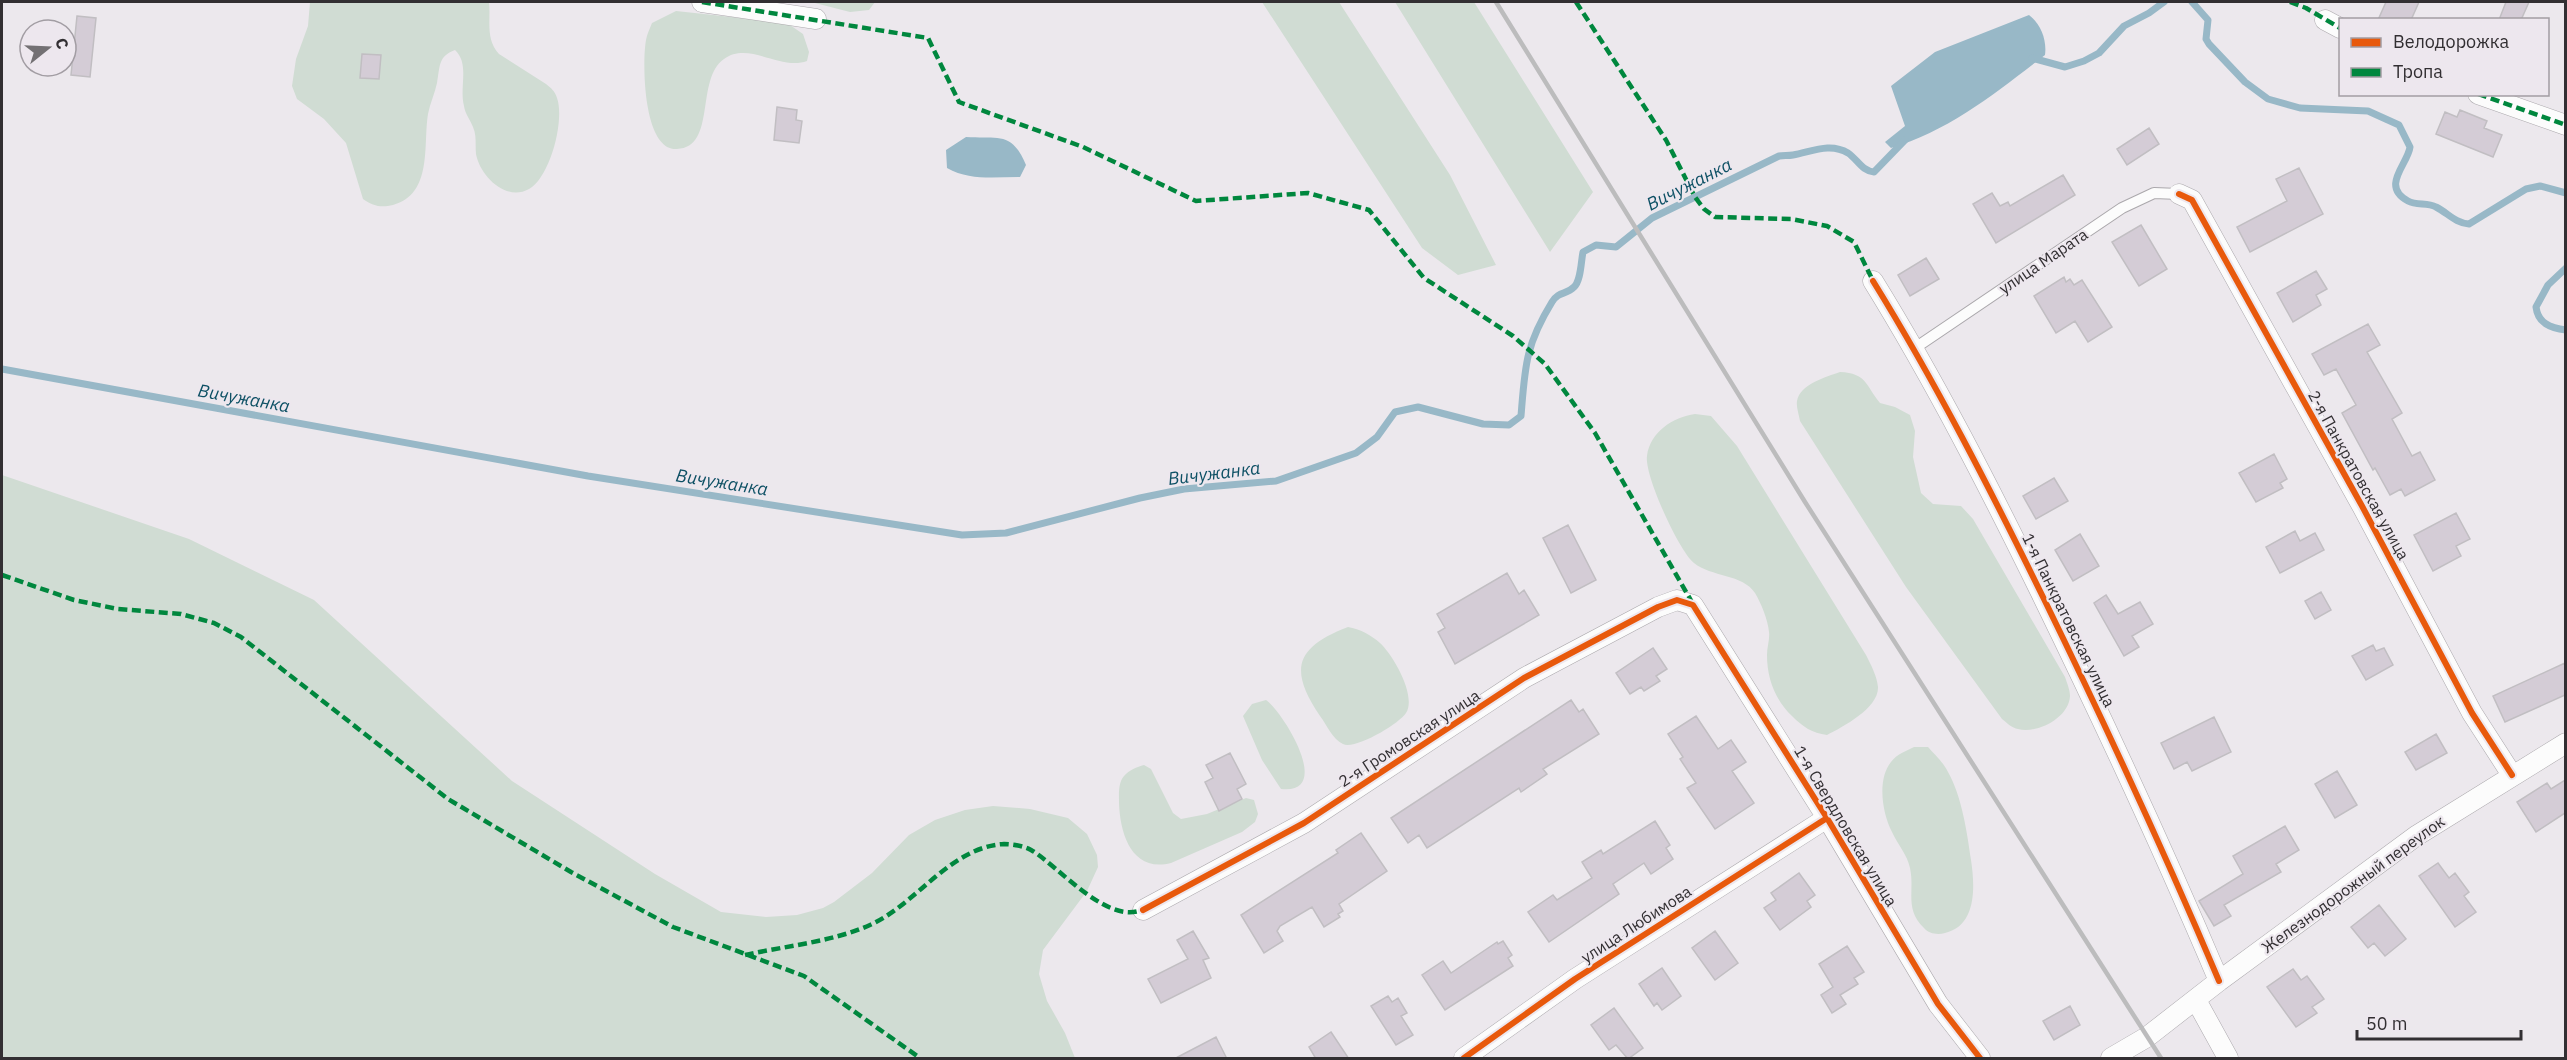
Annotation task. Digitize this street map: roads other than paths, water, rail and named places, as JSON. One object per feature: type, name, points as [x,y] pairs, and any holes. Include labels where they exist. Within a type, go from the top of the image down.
[{"type":"street","points":[[702,2],[816,19]]},
{"type":"street","points":[[2484,96],[2565,125]]},
{"type":"street","name":"2-я Панкратовская улица","points":[[2179,194],[2192,200],[2472,713],[2512,775]]},
{"type":"street","name":"1-я Панкратовская улица","points":[[1873,281],[1915,348],[1977,464],[2116,747],[2219,981]]},
{"type":"street","name":"2-я Громовская улица","points":[[1143,910],[1304,823],[1524,678],[1658,607],[1677,600],[1693,605]]},
{"type":"street","name":"1-я Свердловская улица","points":[[1693,605],[1827,818],[1938,1005],[1980,1059]]},
{"type":"street","name":"Железнодорожный переулок","points":[[2111,1059],[2147,1037],[2416,836],[2565,743]]},
{"type":"street","name":"улица Любимова","points":[[1464,1059],[1575,979],[1827,818]]},
{"type":"street","points":[[2196,1000],[2228,1059]]},
{"type":"lane","name":"улица Марата","points":[[1915,348],[2122,208],[2154,193],[2179,194]]},
{"type":"water","points":[[2029,15],[2037,23],[2042,33],[2045,55],[1972,109],[1933,132],[1891,148],[1885,142],[1905,126],[1891,86],[1935,52]]},
{"type":"water","points":[[966,137],[995,138],[1009,142],[1021,154],[1026,165],[1020,177],[974,177],[947,168],[946,150]]},
{"type":"waterway","name":"Вичужанка","points":[[2032,58],[2065,67],[2084,61],[2099,53],[2124,26],[2164,2]]},
{"type":"waterway","points":[[2192,2],[2208,20],[2206,39],[2209,44],[2245,82],[2268,99],[2300,108],[2368,111],[2399,125],[2410,147],[2398,175],[2396,189],[2408,201],[2433,206],[2456,220],[2469,224],[2526,189],[2540,186],[2566,193]]},
{"type":"waterway","name":"Вичужанка","points":[[2,369],[588,476],[962,535],[1006,533],[1140,498],[1184,489],[1276,481],[1356,453],[1377,437],[1395,412],[1418,407],[1483,424],[1509,425],[1521,416],[1525,370],[1536,331],[1555,299],[1576,284],[1583,252],[1596,245],[1616,247],[1652,218],[1779,156],[1834,148],[1848,153],[1863,167],[1874,172],[1905,140]]},
{"type":"waterway","points":[[2566,268],[2548,285],[2536,307],[2542,321],[2555,328],[2566,330]]},
{"type":"railway","points":[[1496,2],[1805,502],[2161,1058]]}]
